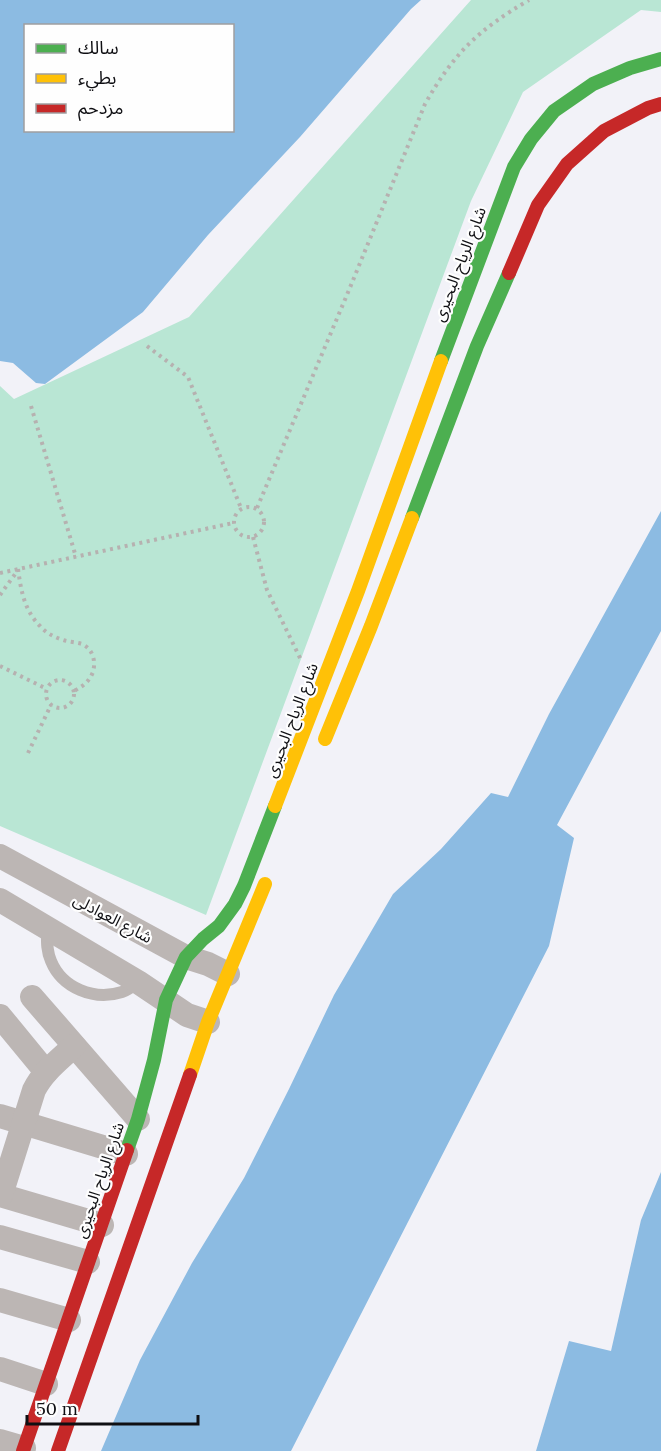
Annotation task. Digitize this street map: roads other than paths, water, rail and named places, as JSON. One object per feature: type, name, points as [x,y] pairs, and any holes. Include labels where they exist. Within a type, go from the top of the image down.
[{"type":"main road","name":"شارع الرياح البحيرى","points":[[23,1450],[138,1119],[154,1060],[166,1000],[186,957],[219,926],[235,904],[244,886],[358,591],[514,166],[531,139],[554,111],[593,84],[630,68],[661,59]]},
{"type":"main road","points":[[318,757],[371,626],[477,346],[538,205],[567,164],[604,131],[648,108],[661,104]]},
{"type":"main road","points":[[58,1451],[208,1022],[268,876]]},
{"type":"street","name":"شارع العوادلى","points":[[0,856],[186,957],[228,974]]},
{"type":"street","points":[[0,900],[138,982],[187,1015],[208,1022]]},
{"type":"street","points":[[32,997],[138,1119]]},
{"type":"street","points":[[0,1016],[46,1072]]},
{"type":"street","points":[[74,1046],[46,1072],[34,1090],[1,1195],[102,1225]]},
{"type":"street","points":[[0,1116],[126,1154]]},
{"type":"street","points":[[0,1236],[88,1262]]},
{"type":"street","points":[[0,1300],[69,1320]]},
{"type":"street","points":[[0,1369],[46,1384]]},
{"type":"street","points":[[0,1441],[23,1450]]},
{"type":"lane","points":[[47,928],[46,945],[51,962],[60,976],[74,988],[90,994],[107,995],[123,991],[138,982]]},
{"type":"water","points":[[0,0],[421,0],[300,137],[208,235],[143,312],[45,384],[36,383],[13,363],[0,361]]},
{"type":"water","points":[[661,511],[661,631],[557,825],[574,838],[549,946],[291,1451],[101,1451],[140,1360],[192,1263],[244,1178],[334,995],[393,894],[441,849],[491,793],[508,797],[549,714]]},
{"type":"water","points":[[661,1172],[661,1451],[536,1451],[569,1341],[611,1351],[641,1220]]}]
